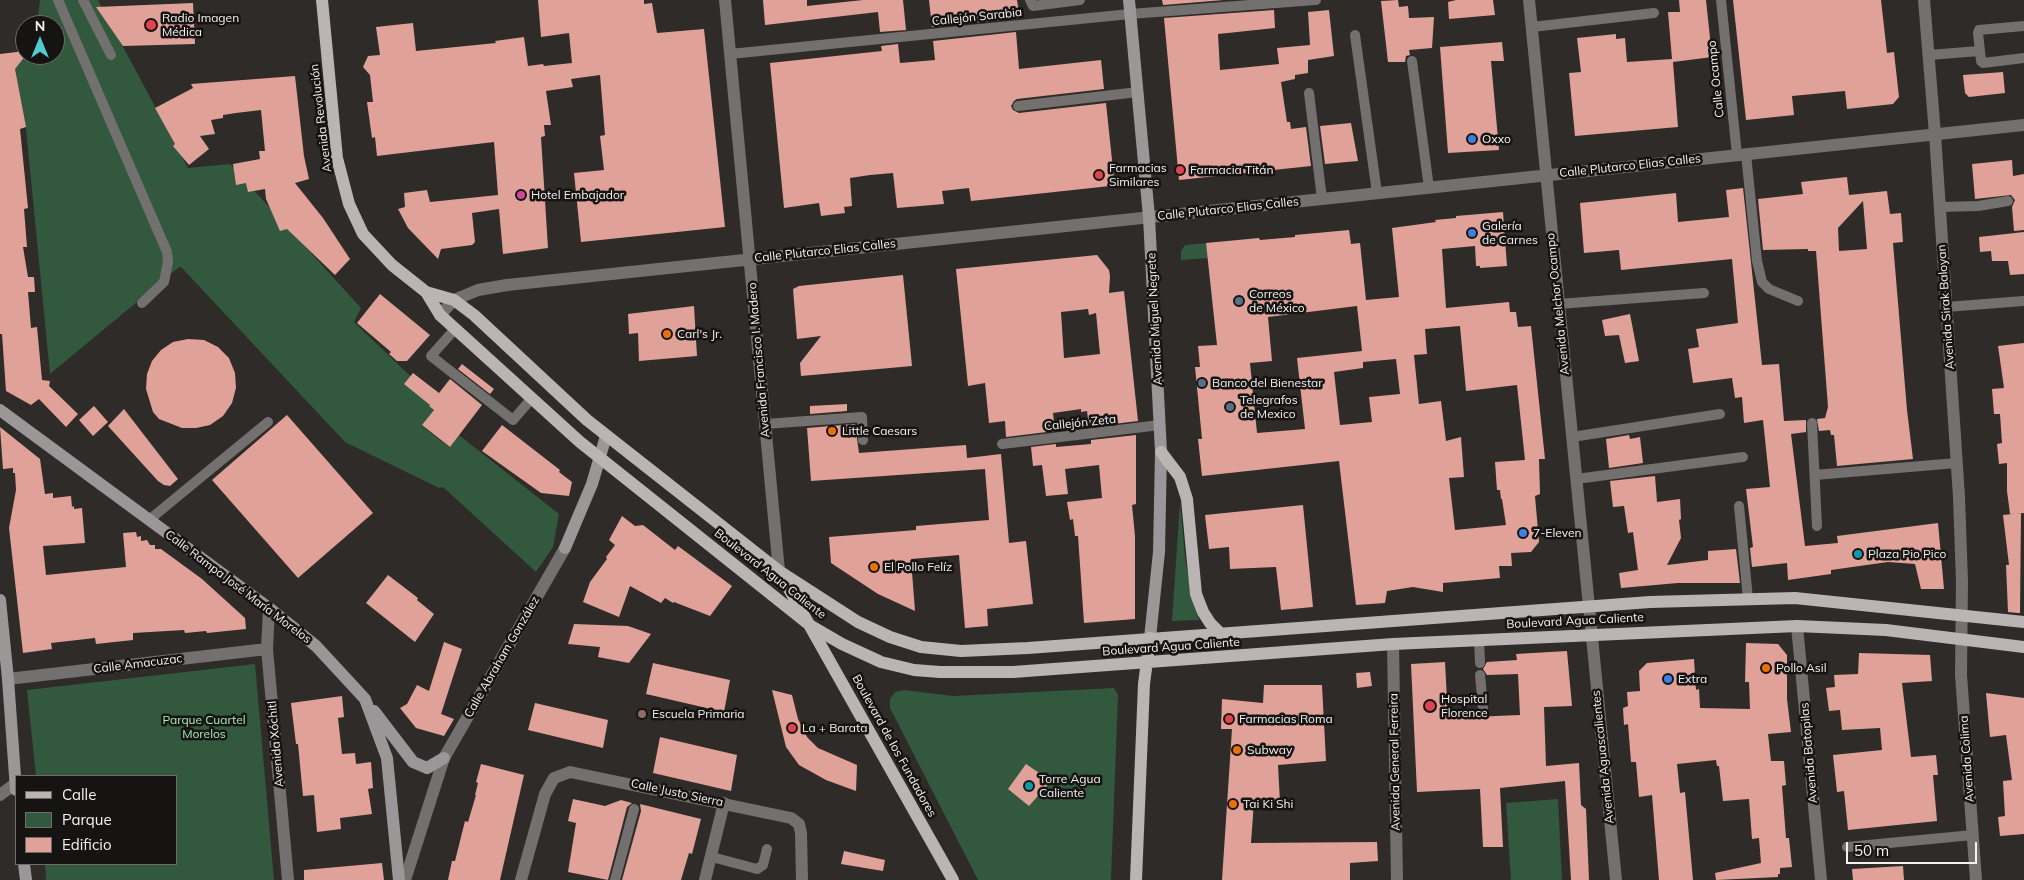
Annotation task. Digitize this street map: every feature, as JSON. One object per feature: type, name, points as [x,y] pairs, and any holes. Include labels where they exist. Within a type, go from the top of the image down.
[{"type":"main road","name":"Avenida Revolución","points":[[322,0],[337,158],[349,204],[363,234],[392,265],[426,292],[440,315]]},
{"type":"main road","name":"Avenida Miguel Negrete","points":[[1129,0],[1149,217],[1161,452],[1159,552],[1150,638]]},
{"type":"main road","name":"Avenida Revolución","points":[[426,292],[454,300]]},
{"type":"main road","name":"Boulevard Agua Caliente","points":[[454,300],[474,315],[606,436],[779,571],[858,622],[890,638],[922,647],[961,651],[1589,608],[1650,602],[1748,599],[1795,598],[2024,622]]},
{"type":"main road","name":"Boulevard Agua Caliente","points":[[440,315],[600,458],[811,626],[842,644],[881,662],[914,670],[1013,672],[1393,644],[1797,626],[1886,630],[2024,647]]},
{"type":"main road","name":"Calle Rampa José María Morelos","points":[[0,410],[269,608],[316,646],[365,699],[387,758],[400,880]]},
{"type":"main road","name":"Calle Abraham González","points":[[565,548],[600,458],[606,436]]},
{"type":"main road","points":[[1161,452],[1180,478],[1187,499],[1196,594],[1203,612],[1220,633]]},
{"type":"main road","name":"Boulevard de los Fundadores","points":[[779,571],[952,880]]},
{"type":"main road","points":[[0,600],[15,775]]},
{"type":"main road","points":[[1136,880],[1147,663],[1150,638]]},
{"type":"main road","points":[[365,699],[413,762],[426,768],[444,758]]},
{"type":"main road","points":[[24,865],[26,880]]},
{"type":"street","name":"Avenida Francisco I. Madero","points":[[725,0],[779,571]]},
{"type":"street","name":"Avenida Melchor Ocampo","points":[[1529,0],[1589,608]]},
{"type":"street","name":"Avenida Sirak Baloyan","points":[[1924,0],[1935,134],[1956,463],[1962,615]]},
{"type":"street","name":"Calle Plutarco Elias Calles","points":[[440,315],[454,300],[478,290],[506,284],[2024,125]]},
{"type":"street","name":"Calle Abraham González","points":[[405,880],[444,758],[565,548]]},
{"type":"street","name":"Avenida Xóchitl","points":[[269,608],[268,649],[288,880]]},
{"type":"street","name":"Avenida Aguascalientes","points":[[1589,608],[1616,880]]},
{"type":"street","name":"Avenida Colima","points":[[1962,615],[1961,676],[1976,880]]},
{"type":"street","name":"Avenida Batopilas","points":[[1797,626],[1821,880]]},
{"type":"street","name":"Avenida General Ferreira","points":[[1393,644],[1397,880]]},
{"type":"street","name":"Calle Amacuzac","points":[[8,679],[268,649]]},
{"type":"street","name":"Calle Justo Sierra","points":[[521,880],[545,794],[554,778],[570,772],[791,818],[799,824],[801,833],[802,880]]},
{"type":"street","points":[[0,795],[15,787]]},
{"type":"street","points":[[705,880],[724,803]]},
{"type":"lane","points":[[58,0],[167,252],[168,262],[164,282],[142,303]]},
{"type":"lane","points":[[83,0],[111,55]]},
{"type":"lane","points":[[1030,0],[1033,6],[1080,0]]},
{"type":"lane","name":"Callejón Sarabia","points":[[730,54],[1130,14],[1316,0]]},
{"type":"lane","name":"Calle Ocampo","points":[[1721,0],[1741,155],[1757,261],[1762,282],[1769,289],[1798,302]]},
{"type":"lane","points":[[1532,28],[1654,13]]},
{"type":"lane","points":[[2024,26],[1978,30],[1979,52],[1983,63],[2024,58]]},
{"type":"lane","points":[[1355,35],[1377,193]]},
{"type":"lane","points":[[1928,55],[1979,52]]},
{"type":"lane","points":[[1412,60],[1429,188]]},
{"type":"lane","points":[[1018,106],[1138,92]]},
{"type":"lane","points":[[1309,93],[1322,199]]},
{"type":"lane","points":[[1940,207],[1978,206],[2008,202]]},
{"type":"lane","points":[[1558,304],[1704,293]]},
{"type":"lane","points":[[1946,307],[2024,301]]},
{"type":"lane","points":[[455,329],[431,356],[513,420],[532,398]]},
{"type":"lane","points":[[1572,436],[1720,414]]},
{"type":"lane","points":[[765,424],[862,417],[863,440]]},
{"type":"lane","points":[[149,520],[268,422]]},
{"type":"lane","points":[[1812,423],[1817,526]]},
{"type":"lane","name":"Callejón Zeta","points":[[1002,444],[1160,425]]},
{"type":"lane","points":[[1576,479],[1743,457]]},
{"type":"lane","points":[[1814,475],[1956,463]]},
{"type":"lane","points":[[1738,506],[1748,599]]},
{"type":"lane","points":[[1479,640],[1480,663]]},
{"type":"lane","points":[[1480,675],[1483,708]]},
{"type":"lane","points":[[615,880],[634,809]]},
{"type":"lane","points":[[1847,846],[1973,835]]},
{"type":"lane","points":[[712,857],[756,869],[763,865],[767,849]]},
{"type":"green space","points":[[40,0],[98,0],[188,168],[230,164],[361,308],[354,322],[431,396],[429,406],[434,410],[422,426],[449,447],[459,435],[559,514],[553,547],[536,572],[443,487],[439,488],[345,442],[181,267],[50,374],[26,129],[14,70],[17,65],[65,65],[65,15],[38,15]]},
{"type":"green space","points":[[1206,243],[1208,258],[1181,260],[1181,251],[1185,245]]},
{"type":"green space","points":[[1180,502],[1191,594],[1199,620],[1172,621]]},
{"type":"green space","name":"Parque Cuartel Morelos","points":[[255,664],[274,880],[46,880],[45,865],[178,865],[178,775],[36,775],[27,690]]},
{"type":"green space","points":[[1114,688],[1118,695],[1111,880],[978,880],[890,708],[890,699],[895,692],[904,690],[953,696]]},
{"type":"green space","points":[[1558,799],[1562,880],[1511,880],[1506,803]]},
{"type":"building","points":[[538,0],[644,0],[644,4],[652,3],[657,33],[704,29],[725,227],[581,242],[574,173],[604,170],[600,136],[605,135],[600,75],[571,79],[573,87],[546,91],[551,125],[544,125],[545,136],[541,137],[548,248],[503,254],[499,209],[472,213],[475,242],[472,245],[441,249],[438,259],[408,228],[398,209],[405,207],[404,193],[427,190],[430,202],[498,195],[494,142],[377,156],[375,137],[372,138],[367,102],[373,102],[370,75],[363,67],[368,56],[380,55],[376,27],[413,23],[416,51],[496,43],[495,41],[524,37],[528,66],[572,63],[569,33],[541,37]]},
{"type":"building","points":[[763,0],[807,0],[807,6],[863,0],[903,0],[906,30],[880,32],[878,12],[765,25]]},
{"type":"building","points":[[929,0],[1017,0],[1020,18],[932,27]]},
{"type":"building","points":[[1162,0],[1224,0],[1163,5]]},
{"type":"building","points":[[1398,0],[1399,7],[1408,6],[1409,18],[1434,17],[1432,48],[1409,50],[1410,55],[1406,56],[1405,62],[1388,62],[1381,1]]},
{"type":"building","points":[[1456,0],[1493,0],[1495,15],[1449,19],[1448,2]]},
{"type":"building","points":[[1679,0],[1706,0],[1712,57],[1673,62],[1678,127],[1575,136],[1569,73],[1581,72],[1577,38],[1616,34],[1616,39],[1625,38],[1627,62],[1672,59],[1668,12],[1680,12]]},
{"type":"building","points":[[1733,0],[1881,0],[1887,53],[1894,52],[1899,97],[1893,104],[1847,109],[1845,91],[1792,96],[1794,115],[1746,120]]},
{"type":"building","name":"Radio Imagen Médica","points":[[193,3],[195,44],[123,46],[96,7]]},
{"type":"building","points":[[1274,10],[1275,28],[1218,34],[1220,70],[1279,64],[1277,48],[1310,45],[1308,12],[1329,10],[1334,56],[1308,60],[1308,73],[1295,75],[1295,79],[1281,82],[1287,122],[1290,122],[1291,129],[1306,127],[1311,166],[1179,180],[1164,18]]},
{"type":"building","points":[[1016,32],[1019,69],[1101,60],[1104,89],[1017,99],[1011,106],[1013,110],[1019,113],[1106,103],[1114,179],[1110,186],[971,201],[969,188],[942,191],[944,204],[897,208],[893,173],[850,178],[852,206],[844,207],[845,213],[821,216],[819,203],[784,208],[770,63],[882,51],[881,46],[898,44],[900,63],[935,60],[933,41]]},
{"type":"building","points":[[1502,42],[1504,61],[1491,61],[1499,150],[1448,153],[1440,47]]},
{"type":"building","points":[[15,52],[15,65],[18,65],[15,69],[26,127],[20,129],[28,208],[24,209],[27,247],[23,247],[28,277],[34,277],[35,292],[28,292],[31,328],[37,327],[42,380],[50,381],[49,386],[78,414],[66,427],[39,399],[31,405],[6,391],[2,334],[0,334],[0,54]]},
{"type":"building","points":[[2003,72],[2005,93],[1969,97],[1965,93],[1963,75]]},
{"type":"building","points":[[295,76],[304,156],[309,179],[295,183],[323,218],[350,259],[335,275],[287,229],[280,231],[266,199],[265,189],[248,192],[246,183],[236,185],[233,164],[260,159],[259,151],[265,151],[261,110],[223,115],[223,118],[211,120],[215,134],[200,136],[209,149],[189,165],[173,146],[175,144],[155,108],[193,88],[191,84]]},
{"type":"building","points":[[1351,123],[1358,161],[1325,164],[1320,126]]},
{"type":"building","points":[[2012,160],[2013,176],[2024,174],[2024,230],[2014,231],[2012,207],[2015,200],[2011,195],[1975,199],[1972,164]]},
{"type":"building","points":[[1847,177],[1849,195],[1887,191],[1890,214],[1901,213],[1903,242],[1893,243],[1913,459],[1837,466],[1834,435],[1831,435],[1830,430],[1819,431],[1817,419],[1825,418],[1828,407],[1816,251],[1808,251],[1808,249],[1763,250],[1758,199],[1803,194],[1801,182]],"holes":[[[1863,201],[1867,249],[1839,251],[1838,228]]]},
{"type":"building","points":[[1743,188],[1762,365],[1779,364],[1784,421],[1806,420],[1806,432],[1791,434],[1805,546],[1838,543],[1837,536],[1938,523],[1944,589],[1921,589],[1915,564],[1888,562],[1831,570],[1831,574],[1788,580],[1787,563],[1752,567],[1750,548],[1753,547],[1746,489],[1770,487],[1763,420],[1744,423],[1742,397],[1735,398],[1732,378],[1693,383],[1688,349],[1699,347],[1696,329],[1738,323],[1732,259],[1621,270],[1619,250],[1584,253],[1580,203],[1676,193],[1678,222],[1729,217],[1726,190]]},
{"type":"building","points":[[1503,212],[1507,266],[1480,268],[1480,266],[1476,266],[1475,246],[1442,249],[1446,308],[1509,302],[1510,312],[1516,312],[1518,327],[1531,326],[1545,459],[1539,459],[1540,494],[1535,496],[1539,542],[1531,552],[1511,553],[1512,566],[1499,566],[1500,578],[1443,583],[1443,592],[1413,587],[1387,591],[1385,603],[1356,605],[1339,461],[1202,476],[1198,439],[1202,439],[1195,367],[1200,367],[1198,346],[1217,345],[1206,243],[1295,237],[1295,235],[1349,230],[1351,244],[1360,243],[1366,300],[1399,297],[1392,228],[1436,222],[1435,220],[1456,218],[1456,216]],"holes":[[[1357,306],[1362,351],[1297,358],[1305,429],[1257,433],[1250,363],[1272,361],[1268,317]],[[1460,326],[1466,391],[1517,385],[1525,460],[1495,462],[1497,490],[1500,490],[1506,525],[1455,530],[1449,478],[1464,477],[1461,437],[1446,441],[1441,401],[1419,404],[1414,355],[1427,354],[1425,329]],[[1396,359],[1400,394],[1369,397],[1372,422],[1340,425],[1334,372],[1363,368],[1363,362]]]},
{"type":"building","points":[[2024,232],[2024,274],[2010,275],[2008,261],[1992,261],[1991,251],[1980,252],[1979,237]]},
{"type":"building","points":[[1097,255],[1109,270],[1109,293],[1124,291],[1138,421],[1089,427],[1087,411],[1081,412],[1081,409],[1053,413],[1055,431],[1006,437],[1005,421],[989,423],[985,383],[968,386],[956,269]],"holes":[[[1088,309],[1089,315],[1096,313],[1100,354],[1064,358],[1061,312]]]},
{"type":"building","points":[[903,275],[912,366],[801,376],[800,363],[821,336],[797,339],[793,289],[799,286]]},
{"type":"building","points":[[380,294],[430,335],[407,361],[397,361],[389,354],[391,352],[357,323]]},
{"type":"building","name":"Carl's Jr.","points":[[694,306],[697,356],[639,361],[638,333],[629,334],[628,314]]},
{"type":"building","points":[[1630,314],[1639,361],[1625,363],[1619,335],[1605,336],[1602,320]]},
{"type":"building","points":[[188,339],[204,340],[218,347],[229,358],[235,373],[236,388],[232,403],[223,416],[210,425],[196,428],[182,428],[159,419],[153,412],[146,389],[147,374],[152,361],[161,350],[173,342]]},
{"type":"building","points":[[2024,343],[2024,513],[2010,514],[2007,491],[2007,463],[1999,464],[1997,444],[2002,443],[2000,414],[1994,414],[1992,389],[2004,388],[1998,346]]},
{"type":"building","points":[[462,364],[494,389],[490,394],[458,369]]},
{"type":"building","points":[[413,373],[439,393],[450,379],[482,405],[450,447],[422,425],[434,410],[404,384]]},
{"type":"building","points":[[847,404],[847,411],[810,414],[810,406]]},
{"type":"building","points":[[94,406],[108,422],[93,436],[79,420]]},
{"type":"building","points":[[124,409],[178,479],[170,486],[158,481],[108,426]]},
{"type":"building","points":[[287,415],[373,513],[298,578],[212,480]]},
{"type":"building","points":[[855,424],[859,453],[966,445],[967,458],[1001,454],[1009,543],[1026,541],[1033,604],[987,609],[988,626],[965,628],[959,555],[911,559],[915,611],[878,594],[831,563],[829,537],[916,530],[916,526],[989,520],[985,469],[811,481],[807,428]]},
{"type":"building","points":[[502,425],[560,470],[559,472],[572,482],[569,496],[541,493],[482,451]]},
{"type":"building","points":[[0,427],[40,459],[45,494],[53,493],[53,498],[71,496],[72,507],[74,506],[74,509],[82,508],[85,543],[43,546],[46,575],[126,567],[123,533],[136,532],[137,537],[141,536],[141,541],[147,540],[150,545],[155,545],[155,549],[161,549],[202,579],[245,618],[246,629],[207,633],[206,631],[185,633],[184,630],[133,633],[133,640],[96,644],[95,638],[51,643],[52,649],[23,653],[9,528],[16,490],[15,473],[13,473],[13,468],[3,469]]},
{"type":"building","points":[[1136,435],[1136,504],[1132,505],[1135,536],[1135,619],[1084,623],[1078,536],[1075,536],[1073,519],[1070,520],[1067,502],[1102,498],[1099,465],[1065,469],[1068,494],[1046,496],[1042,465],[1033,466],[1031,447],[1056,444],[1056,447],[1091,444],[1091,440]]},
{"type":"building","points":[[1629,435],[1630,439],[1640,437],[1643,463],[1609,468],[1606,439]]},
{"type":"building","points":[[1655,476],[1657,502],[1680,499],[1681,519],[1679,520],[1681,538],[1667,565],[1708,560],[1708,551],[1736,549],[1740,583],[1678,583],[1621,588],[1619,573],[1638,570],[1633,532],[1628,533],[1624,506],[1613,507],[1610,481]]},
{"type":"building","points":[[1303,505],[1313,607],[1281,610],[1276,567],[1230,569],[1229,547],[1209,549],[1205,515]]},
{"type":"building","points":[[2021,513],[2020,613],[2018,613],[2008,612],[2006,565],[2009,565],[2003,515]]},
{"type":"building","points":[[622,516],[635,526],[643,525],[675,550],[678,546],[732,586],[710,616],[673,603],[665,598],[661,603],[630,586],[619,617],[583,602],[590,582],[615,545],[609,540]]},
{"type":"building","points":[[388,575],[418,598],[417,600],[434,614],[415,642],[366,603]]},
{"type":"building","points":[[574,624],[628,626],[651,634],[629,663],[598,657],[600,647],[568,644]]},
{"type":"building","points":[[444,642],[462,649],[441,714],[454,719],[444,736],[416,728],[400,708],[407,704],[417,685],[429,691]]},
{"type":"building","points":[[1746,643],[1778,644],[1787,655],[1787,699],[1791,732],[1768,734],[1771,761],[1784,761],[1786,785],[1782,786],[1786,838],[1789,838],[1792,867],[1780,868],[1778,877],[1716,880],[1715,873],[1761,863],[1759,838],[1752,839],[1749,799],[1723,801],[1719,766],[1717,766],[1716,760],[1677,764],[1680,793],[1685,792],[1693,880],[1659,880],[1652,795],[1639,797],[1636,762],[1631,762],[1628,724],[1624,725],[1623,708],[1628,706],[1627,692],[1640,691],[1639,671],[1647,663],[1694,659],[1696,690],[1699,689],[1700,708],[1750,709],[1749,682],[1745,682]]},
{"type":"building","points":[[1567,651],[1572,706],[1544,707],[1546,766],[1579,763],[1581,805],[1586,809],[1589,880],[1571,880],[1565,781],[1500,788],[1503,847],[1483,847],[1480,789],[1417,792],[1411,664],[1445,662],[1448,718],[1520,715],[1518,674],[1487,675],[1483,669],[1487,662],[1517,660],[1516,654]]},
{"type":"building","points":[[1859,653],[1930,655],[1932,681],[1902,683],[1911,757],[1936,755],[1938,775],[1933,775],[1937,821],[1848,830],[1844,791],[1837,792],[1833,755],[1882,750],[1880,728],[1842,730],[1840,710],[1829,711],[1826,688],[1835,687],[1834,675],[1858,674]]},
{"type":"building","points":[[653,663],[730,680],[724,712],[646,694]]},
{"type":"building","points":[[1370,672],[1372,686],[1357,688],[1356,673]]},
{"type":"building","points":[[1264,685],[1322,685],[1326,761],[1278,765],[1280,802],[1254,802],[1251,843],[1377,842],[1378,861],[1350,863],[1350,880],[1222,880],[1232,729],[1221,729],[1222,699],[1263,703]]},
{"type":"building","name":"La + Barata","points":[[772,690],[792,695],[798,719],[807,737],[818,748],[857,765],[856,791],[826,780],[799,765],[786,747]]},
{"type":"building","points":[[1986,693],[2024,698],[2024,834],[2000,836],[1998,817],[2005,816],[2003,781],[2012,780],[2006,735],[1990,737]]},
{"type":"building","points":[[342,696],[344,717],[338,718],[342,754],[355,753],[356,764],[371,762],[373,788],[368,789],[372,814],[340,818],[341,829],[317,832],[314,795],[303,796],[298,744],[296,744],[291,703]]},
{"type":"building","points":[[535,703],[608,720],[603,748],[528,730]]},
{"type":"building","points":[[660,737],[737,755],[731,791],[653,773]]},
{"type":"building","points":[[481,764],[524,775],[500,880],[448,880],[465,821],[468,822],[476,795],[478,783],[476,782]]},
{"type":"building","name":"Torre Agua Caliente","points":[[1026,764],[1051,781],[1029,806],[1008,789]]},
{"type":"building","points":[[573,799],[605,806],[621,800],[632,803],[627,807],[608,880],[568,872],[576,823],[568,821]]},
{"type":"building","points":[[640,804],[701,819],[692,854],[689,853],[681,880],[622,880],[641,811]]},
{"type":"building","points":[[844,851],[885,860],[883,871],[841,864]]},
{"type":"building","points":[[382,863],[384,880],[304,880],[304,870]]},
{"type":"building","points":[[1903,866],[1904,880],[1853,880],[1852,869]]},
{"type":"place","name":"Radio Imagen Médica","points":[[151,25]]},
{"type":"place","name":"Oxxo","points":[[1472,139]]},
{"type":"place","name":"Farmacia Titán","points":[[1180,170]]},
{"type":"place","name":"Farmacias Similares","points":[[1099,175]]},
{"type":"place","name":"Hotel Embajador","points":[[521,195]]},
{"type":"place","name":"Galería de Carnes","points":[[1472,233]]},
{"type":"place","name":"Correos de México","points":[[1239,301]]},
{"type":"place","name":"Carl's Jr.","points":[[667,334]]},
{"type":"place","name":"Banco del Bienestar","points":[[1202,383]]},
{"type":"place","name":"Telegrafos de Mexico","points":[[1230,407]]},
{"type":"place","name":"Little Caesars","points":[[832,431]]},
{"type":"place","name":"7-Eleven","points":[[1523,533]]},
{"type":"place","name":"Plaza Pio Pico","points":[[1858,554]]},
{"type":"place","name":"El Pollo Felíz","points":[[874,567]]},
{"type":"place","name":"Pollo Asil","points":[[1766,668]]},
{"type":"place","name":"Extra","points":[[1668,679]]},
{"type":"place","name":"Hospital Florence","points":[[1430,706]]},
{"type":"place","name":"Escuela Primaria","points":[[642,714]]},
{"type":"place","name":"Farmacias Roma","points":[[1229,719]]},
{"type":"place","name":"La + Barata","points":[[792,728]]},
{"type":"place","name":"Subway","points":[[1237,750]]},
{"type":"place","name":"Torre Agua Caliente","points":[[1029,786]]},
{"type":"place","name":"Tai Ki Shi","points":[[1233,804]]}]
